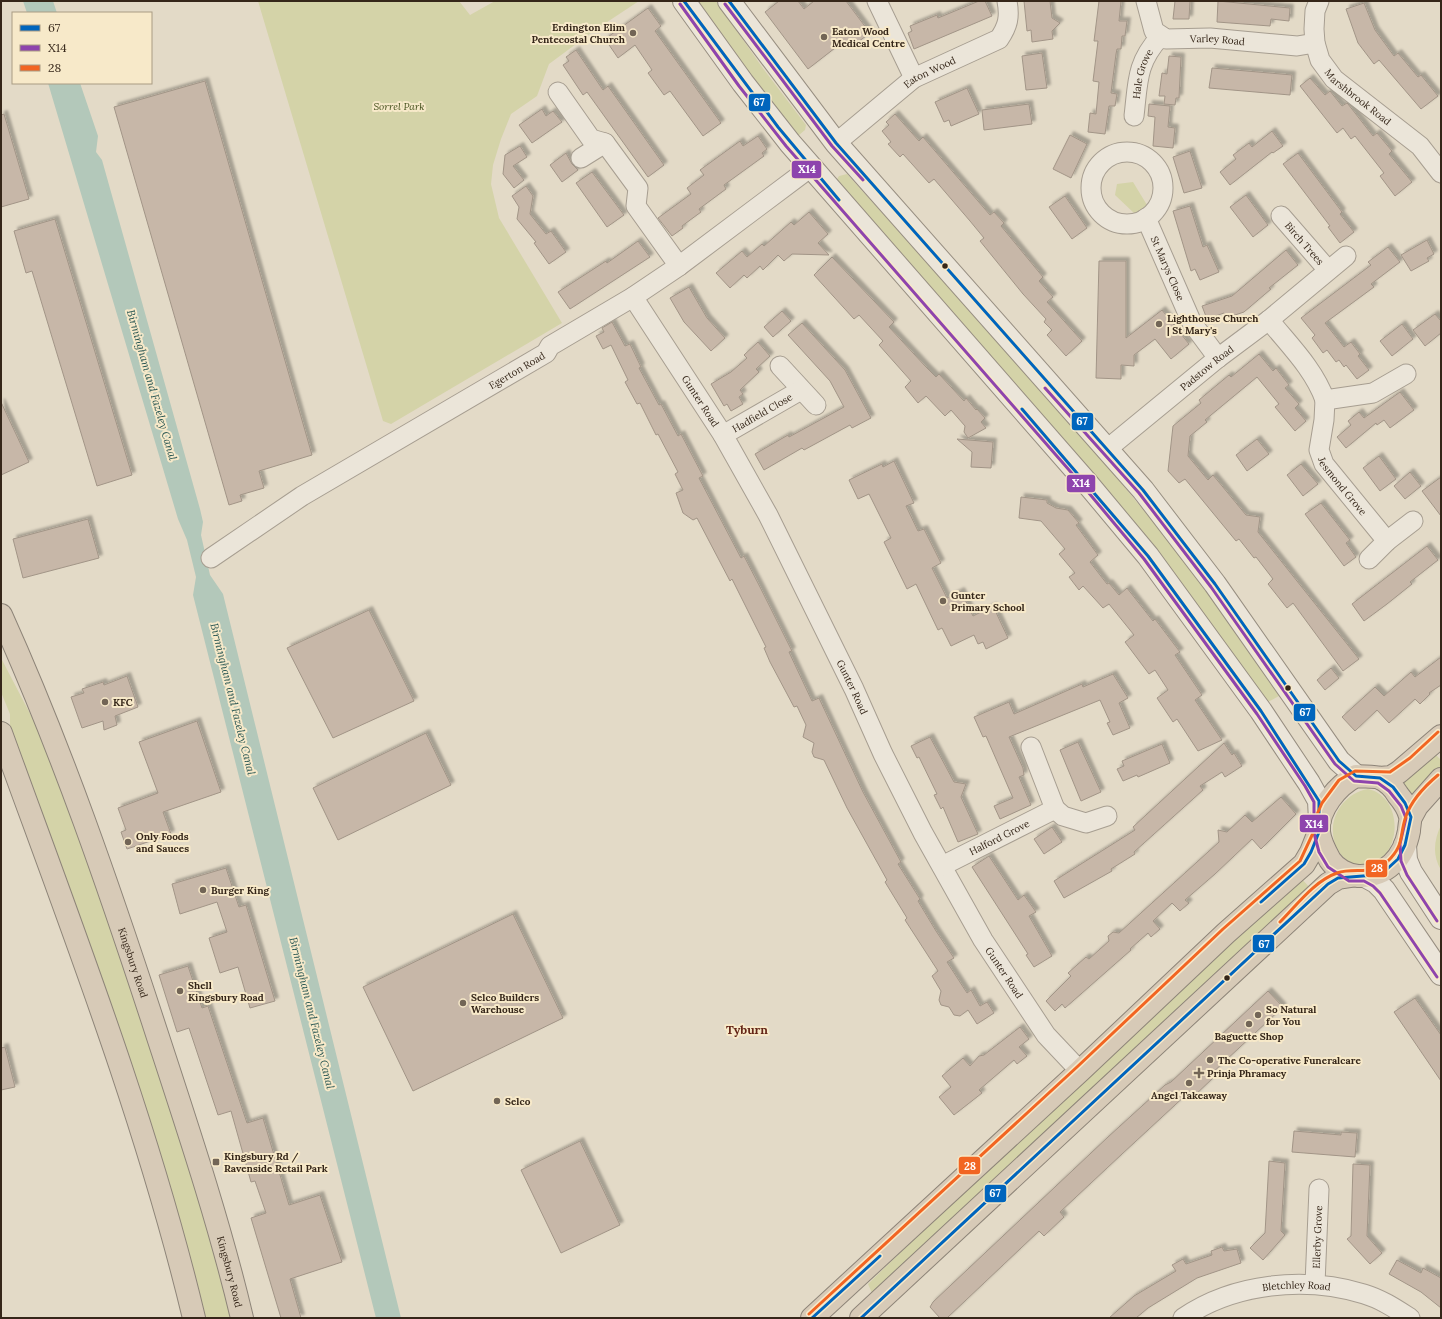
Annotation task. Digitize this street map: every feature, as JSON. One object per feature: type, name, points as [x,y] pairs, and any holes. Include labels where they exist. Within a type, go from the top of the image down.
[{"type":"highway","name":"Kingsbury Road","points":[[1,615],[56,746],[112,894],[206,1185],[242,1318]]},
{"type":"highway","points":[[1,733],[114,1047],[149,1151],[194,1318]]},
{"type":"highway","points":[[812,1318],[1080,1071],[1226,933],[1304,864],[1311,852],[1326,806],[1342,784],[1356,776],[1380,778],[1391,777],[1400,772],[1441,736]]},
{"type":"highway","points":[[1380,778],[1393,787],[1404,803],[1411,817]]},
{"type":"highway","points":[[848,1285],[871,1315],[974,1213],[1328,884],[1338,878],[1375,875],[1386,870],[1398,859],[1405,845],[1411,817],[1416,806],[1441,778]]},
{"type":"highway","points":[[1319,826],[1324,850],[1332,864],[1358,876]]},
{"type":"highway","points":[[953,1188],[974,1213]]},
{"type":"main road","points":[[684,1],[743,83],[811,167],[1087,483],[1148,556],[1261,711],[1309,783],[1319,801],[1319,826]]},
{"type":"main road","points":[[729,1],[836,144],[1143,490],[1210,578],[1339,761],[1356,776]]},
{"type":"main road","points":[[811,167],[836,144]]},
{"type":"main road","points":[[1405,845],[1406,860],[1411,872],[1441,918]]},
{"type":"main road","points":[[1358,876],[1376,882],[1384,890],[1441,974]]},
{"type":"street","points":[[878,1],[914,78]]},
{"type":"street","name":"Eaton Wood","points":[[836,144],[914,78],[1000,39],[1008,26],[1009,11],[1007,1]]},
{"type":"street","points":[[1146,1],[1154,31],[1160,37]]},
{"type":"street","name":"Marshbrook Road","points":[[1319,1],[1315,11],[1315,43],[1320,60],[1334,78],[1420,146],[1441,173]]},
{"type":"street","name":"Varley Road","points":[[1160,37],[1166,39],[1210,38],[1297,46],[1315,43]]},
{"type":"street","name":"Hale Grove","points":[[1134,116],[1139,69],[1149,49],[1160,37]]},
{"type":"street","points":[[558,92],[591,139],[605,143],[638,188],[636,206],[679,266]]},
{"type":"street","points":[[581,158],[605,143]]},
{"type":"street","name":"Egerton Road","points":[[211,558],[302,496],[546,352],[550,346],[633,297],[679,266],[811,167]]},
{"type":"street","name":"Birch Trees","points":[[1281,216],[1328,270]]},
{"type":"street","name":"St Marys Close","points":[[1146,218],[1192,323],[1218,358]]},
{"type":"street","name":"Padstow Road","points":[[1106,450],[1218,358],[1269,320],[1346,256]]},
{"type":"street","name":"Gunter Road","points":[[633,297],[723,435],[768,515],[854,689],[883,754],[923,833],[983,940],[1046,1035],[1080,1071]]},
{"type":"street","name":"Jesmond Grove","points":[[1269,320],[1313,375],[1320,387],[1324,400],[1324,420],[1319,450],[1324,464],[1387,541]]},
{"type":"street","name":"Hadfield Close","points":[[780,366],[816,405]]},
{"type":"street","points":[[1324,400],[1373,393],[1406,374]]},
{"type":"street","name":"Hadfield Close","points":[[723,435],[801,390]]},
{"type":"street","points":[[1369,559],[1387,541],[1413,521]]},
{"type":"street","points":[[1031,747],[1055,809],[1064,816],[1086,824],[1107,816]]},
{"type":"street","name":"Halford Grove","points":[[942,866],[1055,809]]},
{"type":"street","name":"Ellerby Grove","points":[[1315,1284],[1319,1189]]},
{"type":"street","name":"Bletchley Road","points":[[1183,1318],[1214,1301],[1242,1291],[1271,1286],[1315,1284],[1366,1294],[1390,1305],[1410,1318]]},
{"type":"green space","name":"Sorrel Park","points":[[258,1],[459,1],[470,15],[495,1],[639,1],[595,30],[549,64],[537,96],[511,114],[493,165],[491,184],[499,218],[562,323],[391,424],[383,421]]},
{"type":"green space","points":[[692,1],[716,1],[762,67],[806,125],[805,130],[799,135],[791,135]]},
{"type":"green space","points":[[847,174],[1016,361],[1126,489],[1230,622],[1279,691],[1279,696],[1268,702],[1264,701],[835,182],[839,176]]},
{"type":"green space","points":[[1133,182],[1147,205],[1145,210],[1135,214],[1115,195],[1117,184]]},
{"type":"green space","points":[[1,658],[37,727],[64,793],[150,1040],[208,1228],[232,1318],[201,1318],[10,736],[10,714],[1,692]]},
{"type":"green space","points":[[1434,753],[1441,760],[1441,769],[1413,799],[1397,783]]},
{"type":"green space","points":[[1368,789],[1381,795],[1389,805],[1394,818],[1394,832],[1391,845],[1384,856],[1374,863],[1356,865],[1342,856],[1338,850],[1334,840],[1334,821],[1337,812],[1350,797],[1358,792]]},
{"type":"green space","points":[[1441,825],[1441,870],[1436,859],[1435,848]]},
{"type":"green space","points":[[1301,878],[1311,889],[872,1293],[868,1284],[962,1193]]},
{"type":"water","points":[[23,1],[53,1],[57,12],[27,12]]},
{"type":"water","name":"Birmingham and Fazeley Canal","points":[[48,84],[80,84],[98,136],[96,152],[102,160],[200,509],[203,522],[201,535],[210,575],[223,594],[401,1318],[376,1318],[193,595],[196,577],[187,540],[178,519]]},
{"type":"building","name":"Eaton Wood Medical Centre","points":[[779,1],[798,1],[804,9],[814,1],[846,1],[870,33],[850,48],[844,41],[808,69],[765,12]]},
{"type":"building","points":[[979,1],[985,1],[992,16],[914,49],[908,33],[912,31],[910,26],[937,15],[938,18]]},
{"type":"building","points":[[1024,1],[1050,1],[1052,18],[1060,23],[1052,31],[1053,39],[1032,42],[1031,30],[1027,31]]},
{"type":"building","points":[[1099,1],[1121,1],[1119,21],[1127,21],[1125,36],[1122,36],[1121,49],[1117,49],[1116,54],[1111,93],[1117,94],[1115,106],[1109,106],[1105,134],[1088,132],[1090,113],[1096,114],[1099,82],[1093,81],[1098,41],[1094,41]]},
{"type":"building","points":[[1175,1],[1190,1],[1189,19],[1173,19]]},
{"type":"building","points":[[1218,1],[1290,8],[1289,21],[1271,19],[1270,26],[1217,22]]},
{"type":"building","points":[[1364,3],[1375,30],[1394,56],[1398,53],[1418,77],[1421,75],[1438,96],[1421,109],[1379,60],[1374,64],[1358,43],[1346,9]]},
{"type":"building","points":[[648,8],[661,26],[655,31],[721,123],[703,136],[670,91],[664,95],[648,73],[652,70],[635,45],[618,58],[605,39]]},
{"type":"building","points":[[576,50],[603,90],[608,86],[664,165],[648,177],[587,92],[583,95],[563,65],[569,61],[566,57]]},
{"type":"building","points":[[1042,53],[1047,88],[1026,90],[1022,56]]},
{"type":"building","points":[[1169,56],[1181,57],[1179,98],[1176,98],[1175,105],[1164,104],[1165,96],[1159,96],[1162,73],[1167,74]]},
{"type":"building","points":[[1212,68],[1292,75],[1290,95],[1209,88]]},
{"type":"building","points":[[1310,78],[1325,95],[1330,91],[1342,106],[1347,103],[1373,136],[1377,133],[1392,151],[1389,154],[1412,182],[1395,196],[1380,176],[1384,173],[1355,136],[1351,139],[1343,128],[1337,133],[1300,86]]},
{"type":"building","points":[[205,81],[312,455],[259,471],[264,488],[240,495],[242,501],[229,505],[114,107]]},
{"type":"building","points":[[967,88],[979,114],[951,126],[949,120],[944,122],[935,102]]},
{"type":"building","points":[[1029,104],[1032,124],[984,130],[982,110]]},
{"type":"building","points":[[1149,104],[1170,106],[1168,127],[1175,128],[1173,148],[1153,146],[1155,117],[1148,116]]},
{"type":"building","points":[[542,109],[546,116],[553,111],[562,122],[532,143],[519,125]]},
{"type":"building","points":[[4,114],[29,199],[1,207],[1,115]]},
{"type":"building","points":[[895,114],[919,141],[923,137],[990,215],[994,212],[1004,223],[1001,226],[1043,277],[1039,281],[1053,297],[1047,302],[1082,341],[1066,356],[1047,335],[1052,330],[1044,322],[1046,319],[1023,294],[980,241],[984,238],[970,221],[934,179],[929,183],[903,154],[900,157],[888,144],[891,142],[882,131],[889,125],[886,122]]},
{"type":"building","points":[[1272,131],[1283,146],[1273,153],[1272,152],[1230,185],[1220,172],[1236,159],[1233,155],[1249,143],[1252,147]]},
{"type":"building","points":[[1070,135],[1087,144],[1071,178],[1053,169]]},
{"type":"building","points":[[758,136],[767,149],[762,153],[764,156],[724,185],[726,189],[699,209],[701,212],[682,226],[683,228],[672,236],[658,218],[691,194],[687,188],[704,175],[700,170],[740,141],[743,146]]},
{"type":"building","points":[[520,146],[527,157],[513,166],[524,180],[514,188],[503,174],[505,155]]},
{"type":"building","points":[[1190,151],[1202,188],[1184,193],[1173,157]]},
{"type":"building","points":[[566,153],[572,164],[578,170],[562,182],[550,165]]},
{"type":"building","points":[[1298,153],[1342,212],[1340,214],[1354,232],[1340,243],[1328,227],[1330,226],[1283,164]]},
{"type":"building","points":[[592,172],[624,215],[607,227],[576,183]]},
{"type":"building","points":[[526,186],[533,196],[530,214],[546,234],[551,231],[566,252],[549,264],[534,243],[536,242],[517,219],[519,207],[512,196]]},
{"type":"building","points":[[1246,195],[1268,225],[1253,237],[1230,207]]},
{"type":"building","points":[[1065,196],[1087,228],[1072,239],[1049,207]]},
{"type":"building","points":[[1190,206],[1203,247],[1207,245],[1219,272],[1200,280],[1195,269],[1191,271],[1173,211]]},
{"type":"building","points":[[809,212],[828,234],[818,243],[829,255],[792,254],[784,261],[778,255],[763,270],[760,266],[747,278],[744,275],[730,288],[716,273],[742,251],[747,257],[762,244],[764,246],[791,222],[794,225]]},
{"type":"building","points":[[55,219],[132,475],[97,486],[32,271],[26,273],[14,231]]},
{"type":"building","points":[[1427,240],[1434,254],[1427,258],[1429,261],[1411,271],[1401,255]]},
{"type":"building","points":[[638,241],[650,257],[570,309],[558,292],[606,261],[607,263]]},
{"type":"building","points":[[1388,247],[1400,262],[1371,284],[1374,287],[1325,323],[1344,347],[1351,342],[1360,354],[1358,356],[1369,370],[1357,379],[1346,365],[1344,367],[1339,360],[1336,362],[1327,350],[1323,353],[1312,338],[1315,335],[1301,318],[1371,265],[1368,262]]},
{"type":"building","points":[[1286,250],[1298,265],[1269,288],[1271,289],[1244,312],[1226,318],[1224,313],[1207,319],[1202,306],[1232,296]]},
{"type":"building","points":[[832,257],[894,322],[889,327],[926,367],[936,377],[939,374],[964,401],[966,398],[976,410],[977,409],[985,418],[981,422],[986,428],[968,438],[964,432],[965,426],[951,410],[945,416],[926,396],[918,403],[905,387],[911,381],[879,345],[883,341],[859,315],[854,319],[814,275]]},
{"type":"building","name":"Lighthouse Church | St Mary's","points":[[1099,261],[1126,261],[1126,338],[1162,310],[1189,344],[1171,359],[1155,339],[1134,355],[1134,366],[1121,365],[1121,379],[1096,378]]},
{"type":"building","points":[[689,287],[707,318],[725,338],[711,351],[684,322],[670,298]]},
{"type":"building","points":[[782,311],[791,321],[773,337],[764,327]]},
{"type":"building","points":[[1435,314],[1441,321],[1441,333],[1425,346],[1413,330]]},
{"type":"building","points":[[612,322],[625,346],[630,344],[641,367],[639,368],[659,405],[661,404],[678,436],[681,434],[703,476],[699,478],[741,558],[744,556],[760,587],[792,651],[789,652],[812,701],[819,698],[863,792],[901,862],[898,864],[920,899],[918,901],[954,958],[947,962],[967,993],[971,990],[980,1006],[987,1002],[994,1013],[977,1024],[968,1010],[960,1016],[954,1015],[949,1007],[941,1005],[939,1000],[941,991],[932,976],[938,971],[905,920],[907,918],[885,882],[887,880],[847,808],[824,760],[814,757],[812,752],[814,743],[803,737],[806,725],[797,706],[794,707],[770,662],[764,648],[766,647],[732,579],[730,581],[697,518],[693,520],[683,513],[676,493],[683,490],[675,474],[678,472],[658,434],[656,435],[640,403],[637,404],[625,382],[628,380],[611,345],[603,349],[596,336],[604,332],[602,328]]},
{"type":"building","points":[[802,323],[845,370],[871,418],[852,428],[850,425],[804,450],[802,448],[764,470],[755,454],[788,435],[789,437],[844,407],[830,381],[788,335]]},
{"type":"building","points":[[1402,324],[1413,339],[1392,356],[1380,341]]},
{"type":"building","points":[[758,342],[770,356],[756,369],[759,372],[740,390],[743,394],[739,397],[743,404],[731,411],[727,404],[724,406],[711,384],[731,372],[747,358],[744,355]]},
{"type":"building","points":[[1259,354],[1273,371],[1276,368],[1289,385],[1285,388],[1299,404],[1295,408],[1306,421],[1295,431],[1275,407],[1279,404],[1257,377],[1205,420],[1207,422],[1190,436],[1188,456],[1208,480],[1213,475],[1246,515],[1260,517],[1258,532],[1359,659],[1343,671],[1293,603],[1287,608],[1268,584],[1273,579],[1256,557],[1254,558],[1239,539],[1236,541],[1185,479],[1179,483],[1168,471],[1173,426],[1201,403],[1199,400],[1229,375],[1231,377]]},
{"type":"building","points":[[1400,392],[1414,410],[1390,428],[1384,420],[1377,425],[1376,423],[1346,448],[1337,437],[1351,425],[1348,421],[1359,412],[1364,418]]},
{"type":"building","points":[[1,402],[29,462],[1,475]]},
{"type":"building","points":[[957,439],[993,442],[991,468],[971,467],[972,452]]},
{"type":"building","points":[[1257,439],[1269,454],[1247,471],[1236,455]]},
{"type":"building","points":[[1379,456],[1396,479],[1380,491],[1363,468]]},
{"type":"building","points":[[894,461],[914,503],[906,506],[918,531],[924,529],[941,563],[932,568],[947,598],[961,591],[973,616],[993,606],[1008,638],[986,649],[983,642],[978,644],[974,635],[951,646],[942,628],[938,630],[916,584],[907,589],[884,542],[891,538],[869,494],[858,499],[849,480],[882,464],[883,467]]},
{"type":"building","points":[[1301,464],[1318,484],[1303,496],[1287,475]]},
{"type":"building","points":[[1410,472],[1421,486],[1405,499],[1394,486]]},
{"type":"building","points":[[1441,477],[1441,516],[1422,491]]},
{"type":"building","points":[[1021,497],[1047,500],[1047,503],[1056,508],[1068,510],[1079,523],[1076,525],[1098,555],[1090,562],[1107,584],[1109,583],[1119,595],[1127,588],[1153,621],[1155,619],[1180,652],[1175,655],[1202,695],[1195,700],[1222,740],[1198,751],[1177,719],[1173,722],[1157,698],[1168,690],[1155,670],[1149,674],[1125,642],[1134,635],[1109,604],[1103,608],[1083,586],[1079,590],[1069,577],[1075,573],[1059,554],[1065,549],[1041,521],[1019,518]]},
{"type":"building","points":[[1321,503],[1350,540],[1346,543],[1356,557],[1344,566],[1305,514]]},
{"type":"building","points":[[88,519],[99,558],[23,578],[13,539]]},
{"type":"building","points":[[1427,546],[1438,560],[1410,582],[1412,584],[1364,621],[1352,604]]},
{"type":"building","points":[[369,610],[414,701],[333,738],[287,648]]},
{"type":"building","points":[[1441,657],[1441,685],[1429,693],[1430,694],[1420,704],[1415,699],[1389,723],[1377,710],[1355,731],[1342,717],[1375,687],[1384,696],[1411,672],[1415,677]]},
{"type":"building","points":[[1331,668],[1339,678],[1325,690],[1317,680]]},
{"type":"building","points":[[1113,674],[1128,698],[1119,703],[1130,728],[1113,735],[1107,723],[1110,722],[1100,700],[1009,737],[1023,768],[1024,775],[1019,777],[1031,805],[1000,819],[994,806],[1013,798],[986,736],[983,737],[974,717],[1009,702],[1014,714],[1082,684],[1083,687]]},
{"type":"building","name":"KFC","points":[[127,676],[138,707],[115,716],[117,725],[104,730],[103,721],[82,728],[71,697],[84,693],[82,689],[103,682],[104,685]]},
{"type":"building","points":[[197,721],[221,792],[163,812],[171,834],[127,849],[121,832],[126,830],[118,808],[158,793],[139,742]]},
{"type":"building","points":[[426,733],[451,785],[338,840],[313,788]]},
{"type":"building","points":[[930,737],[954,782],[966,784],[961,797],[978,834],[958,842],[943,807],[941,809],[934,795],[937,794],[919,757],[917,758],[911,746]]},
{"type":"building","points":[[1078,742],[1101,792],[1081,801],[1060,750]]},
{"type":"building","points":[[1224,743],[1232,755],[1234,753],[1242,766],[1225,777],[1222,772],[1200,786],[1203,790],[1134,852],[1135,854],[1111,869],[1112,871],[1064,898],[1054,881],[1135,830],[1133,827]]},
{"type":"building","points":[[1162,744],[1170,763],[1138,777],[1137,775],[1123,781],[1117,769],[1124,766],[1122,761]]},
{"type":"building","points":[[1281,797],[1296,814],[1261,849],[1252,839],[1185,900],[1189,903],[1180,911],[1172,903],[1153,921],[1160,929],[1151,937],[1148,933],[1130,949],[1131,950],[1065,1008],[1062,1004],[1055,1011],[1046,1001],[1071,976],[1068,973],[1086,957],[1089,959],[1109,941],[1108,936],[1113,932],[1119,933],[1219,842],[1218,830],[1227,832],[1245,815],[1252,822]]},
{"type":"building","points":[[1052,827],[1062,842],[1044,854],[1034,839]]},
{"type":"building","points":[[989,856],[1018,900],[1024,895],[1036,912],[1029,916],[1052,956],[1034,967],[1026,955],[1028,954],[972,867]]},
{"type":"building","points":[[226,868],[239,907],[246,905],[275,1001],[250,1008],[238,967],[220,973],[209,938],[227,932],[217,902],[180,914],[172,884]]},
{"type":"building","name":"Selco Builders Warehouse","points":[[513,914],[563,1018],[413,1091],[363,987]]},
{"type":"building","points":[[188,966],[202,1008],[208,1006],[247,1123],[263,1118],[289,1205],[320,1195],[342,1262],[290,1279],[301,1318],[281,1318],[251,1218],[266,1213],[255,1181],[251,1182],[231,1111],[218,1115],[189,1028],[177,1032],[159,975]]},
{"type":"building","points":[[1268,991],[1283,1007],[1210,1075],[1213,1078],[1193,1097],[1188,1093],[1122,1154],[1060,1212],[1064,1217],[1044,1236],[1039,1231],[947,1318],[940,1318],[930,1307],[933,1302],[1108,1137],[1165,1085],[1171,1082]]},
{"type":"building","points":[[1415,998],[1441,1035],[1441,1081],[1394,1012]]},
{"type":"building","points":[[1020,1027],[1029,1039],[1019,1047],[1027,1056],[1017,1064],[1014,1060],[979,1090],[982,1093],[954,1115],[939,1097],[951,1087],[942,1076],[963,1058],[970,1066],[979,1056],[984,1055]]},
{"type":"building","points":[[5,1047],[15,1087],[1,1090],[1,1048]]},
{"type":"building","points":[[1294,1131],[1341,1135],[1341,1132],[1357,1133],[1355,1157],[1292,1152]]},
{"type":"building","points":[[580,1141],[620,1225],[561,1253],[521,1170]]},
{"type":"building","points":[[1269,1161],[1285,1163],[1281,1231],[1285,1235],[1263,1260],[1250,1248],[1265,1233]]},
{"type":"building","points":[[1353,1164],[1370,1165],[1367,1236],[1382,1253],[1370,1264],[1347,1239],[1351,1236]]},
{"type":"building","points":[[1222,1247],[1224,1251],[1237,1249],[1241,1263],[1197,1278],[1148,1308],[1136,1318],[1109,1318],[1134,1296],[1176,1271],[1172,1265],[1183,1259],[1186,1264],[1212,1255],[1211,1251]]},
{"type":"building","points":[[1397,1260],[1421,1273],[1423,1268],[1441,1278],[1441,1308],[1421,1292],[1389,1274]]},
{"type":"transit line","name":"67","points":[[684,1],[778,127],[839,200]]},
{"type":"transit line","name":"67","points":[[729,1],[836,143],[1143,490],[1215,584],[1339,761],[1356,776],[1380,778],[1393,787],[1405,803],[1411,817],[1405,845],[1398,859],[1386,870],[1375,875],[1338,878],[1328,884],[861,1318]]},
{"type":"transit line","name":"X14","points":[[680,4],[739,86],[786,146],[1083,486],[1144,559],[1257,714],[1305,786],[1314,802],[1314,833],[1319,852],[1328,867],[1349,881],[1364,881],[1373,886],[1380,893],[1437,977]]},
{"type":"transit line","name":"X14","points":[[725,4],[832,146],[863,180]]},
{"type":"transit line","name":"X14","points":[[1045,388],[1139,493],[1211,587],[1335,764],[1354,781],[1378,783],[1389,791],[1401,806],[1406,818],[1400,844],[1401,861],[1407,875],[1437,921]]},
{"type":"transit line","name":"67","points":[[1022,409],[1148,556],[1261,711],[1319,801],[1319,832],[1311,852],[1304,864],[1261,902]]},
{"type":"transit line","name":"28","points":[[809,1314],[1077,1067],[1223,929],[1300,861],[1314,831],[1315,819],[1322,803],[1339,780],[1355,771],[1390,772],[1410,758],[1438,732]]},
{"type":"transit line","name":"28","points":[[1280,922],[1306,894],[1329,877],[1343,871],[1376,869],[1387,862],[1397,850],[1401,840],[1406,816],[1415,798],[1438,775]]},
{"type":"transit line","name":"67","points":[[812,1318],[880,1256]]},
{"type":"place","name":"Erdington Elim Pentecostal Church","points":[[633,33]]},
{"type":"place","name":"Eaton Wood Medical Centre","points":[[824,37]]},
{"type":"place","name":"Lighthouse Church | St Mary's","points":[[1159,324]]},
{"type":"place","name":"Gunter Primary School","points":[[943,601]]},
{"type":"place","name":"KFC","points":[[105,702]]},
{"type":"place","name":"Only Foods and Sauces","points":[[128,842]]},
{"type":"place","name":"Burger King","points":[[203,890]]},
{"type":"place","name":"Shell Kingsbury Road","points":[[180,991]]},
{"type":"place","name":"Selco Builders Warehouse","points":[[463,1003]]},
{"type":"place","name":"So Natural for You","points":[[1258,1015]]},
{"type":"place","name":"Baguette Shop","points":[[1249,1024]]},
{"type":"place","name":"The Co-operative Funeralcare","points":[[1210,1060]]},
{"type":"place","name":"Prinja Phramacy","points":[[1199,1073]]},
{"type":"place","name":"Angel Takeaway","points":[[1189,1083]]},
{"type":"place","name":"Selco","points":[[497,1101]]},
{"type":"place","name":"Kingsbury Rd / Ravenside Retail Park","points":[[216,1162]]},
{"type":"district","name":"Tyburn","points":[[747,1030]]}]
